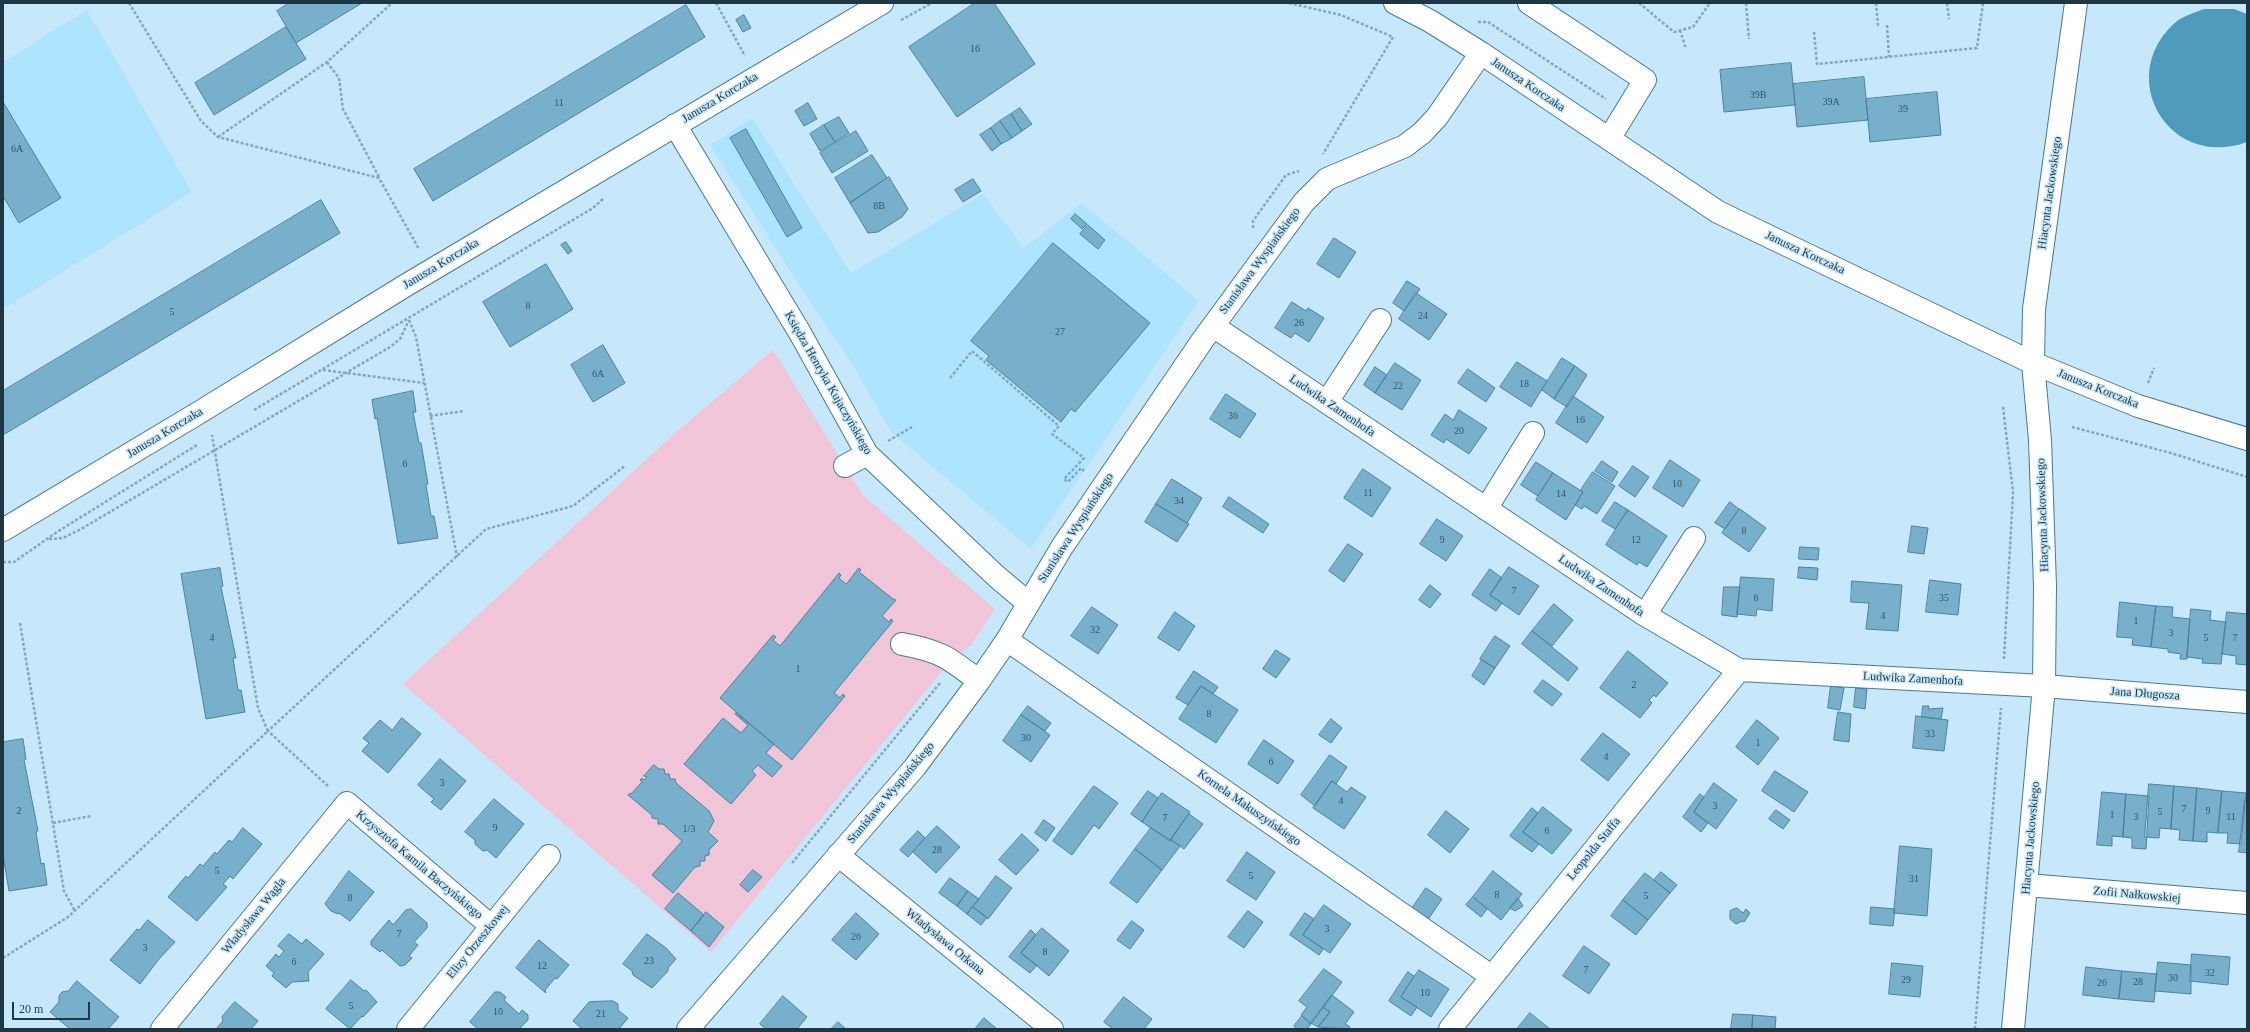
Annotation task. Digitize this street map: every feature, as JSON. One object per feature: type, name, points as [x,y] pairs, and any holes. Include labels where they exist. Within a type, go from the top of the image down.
[{"type":"street","name":"Janusza Korczaka","points":[[3,530],[675,125],[882,3]]},
{"type":"street","name":"Janusza Korczaka","points":[[1395,3],[1430,20],[1718,212],[2033,363],[2138,406],[2247,439]]},
{"type":"street","points":[[1529,3],[1645,80],[1609,139]]},
{"type":"street","name":"Hiacynta Jackowskiego","points":[[2013,1029],[2044,686],[2046,586],[2043,499],[2033,363],[2035,303],[2076,3]]},
{"type":"street","name":"Stanisława Wyspiańskiego","points":[[688,1029],[915,767],[971,675],[1007,640],[1062,547],[1213,326],[1304,202],[1327,179],[1405,146],[1422,133],[1437,117],[1481,53]]},
{"type":"street","name":"Księdza Henryka Kujaczyńskiego","points":[[675,125],[800,333],[867,454],[996,576],[1028,603]]},
{"type":"street","points":[[1327,402],[1380,320]]},
{"type":"street","name":"Ludwika Zamenhofa","points":[[1213,326],[1645,615],[1739,670],[2044,686]]},
{"type":"street","points":[[1486,509],[1533,433]]},
{"type":"street","points":[[845,466],[867,454]]},
{"type":"street","points":[[1645,615],[1694,538]]},
{"type":"street","name":"Kornela Makuszyńskiego","points":[[1007,640],[1491,976]]},
{"type":"street","points":[[902,644],[930,649],[952,659],[971,675]]},
{"type":"street","name":"Leopolda Staffa","points":[[1450,1029],[1491,976],[1739,670]]},
{"type":"street","name":"Jana Długosza","points":[[2044,686],[2247,702]]},
{"type":"street","name":"Krzysztofa Kamila Baczyńskiego","points":[[347,803],[492,926]]},
{"type":"street","name":"Władysława Wągla","points":[[162,1029],[347,803]]},
{"type":"street","name":"Władysława Orkana","points":[[838,855],[1052,1029]]},
{"type":"street","name":"Elizy Orzeszkowej","points":[[408,1029],[549,856]]},
{"type":"street","name":"Zofii Nałkowskiej","points":[[2027,885],[2247,903]]},
{"type":"path","points":[[129,3],[201,121],[218,137],[379,178]]},
{"type":"path","points":[[218,137],[327,62],[392,3]]},
{"type":"path","points":[[716,3],[747,60]]},
{"type":"path","points":[[1289,3],[1341,16],[1393,38]]},
{"type":"path","points":[[1638,3],[1674,32],[1693,27],[1710,3]]},
{"type":"path","points":[[1746,3],[1749,39]]},
{"type":"path","points":[[1876,3],[1878,26]]},
{"type":"path","points":[[1947,3],[1949,19]]},
{"type":"path","points":[[1814,32],[1817,64],[1977,48],[1983,3]]},
{"type":"path","points":[[1472,21],[1488,22],[1626,111]]},
{"type":"path","points":[[1887,25],[1889,57]]},
{"type":"path","points":[[1680,30],[1686,49]]},
{"type":"path","points":[[327,62],[338,78],[343,109],[379,178],[420,251]]},
{"type":"path","points":[[247,414],[409,320]]},
{"type":"path","points":[[48,539],[63,538],[81,529],[390,347],[400,339],[409,320]]},
{"type":"path","points":[[409,320],[416,337],[457,557]]},
{"type":"path","points":[[950,378],[972,351],[1059,426],[1052,434],[1084,458],[1064,479],[1068,482],[1081,468],[1089,475]]},
{"type":"path","points":[[2146,386],[2154,368]]},
{"type":"path","points":[[322,370],[424,383]]},
{"type":"path","points":[[1975,1029],[2003,684],[2013,492],[2003,407]]},
{"type":"path","points":[[430,416],[464,411]]},
{"type":"path","points":[[2072,427],[2171,453],[2247,476]]},
{"type":"path","points":[[206,439],[218,432]]},
{"type":"path","points":[[212,435],[258,708],[268,731],[347,803]]},
{"type":"path","points":[[3,562],[14,562],[57,532],[201,442]]},
{"type":"path","points":[[3,958],[75,911],[486,529],[573,506],[625,466]]},
{"type":"path","points":[[20,623],[64,891],[75,911]]},
{"type":"path","points":[[792,863],[945,676],[971,675]]},
{"type":"path","points":[[53,824],[91,816]]},
{"type":"shaded area","points":[[2204,9],[2234,9],[2247,14],[2247,142],[2219,147],[2194,143],[2173,131],[2158,113],[2150,91],[2150,67],[2158,43],[2177,21]]},
{"type":"shaded area","points":[[87,10],[192,192],[3,309],[3,62]]},
{"type":"shaded area","points":[[752,118],[851,273],[983,194],[1024,248],[1082,203],[1199,301],[1031,549],[891,432],[853,365],[821,319],[710,145]]},
{"type":"shaded area","points":[[773,350],[863,495],[995,609],[971,645],[952,659],[711,952],[403,684],[675,433]]},
{"type":"building","points":[[289,3],[362,3],[296,43],[277,11]]},
{"type":"building","points":[[975,3],[994,3],[1035,64],[957,117],[909,47]]},
{"type":"building","points":[[686,5],[705,37],[433,201],[414,169]]},
{"type":"building","points":[[744,15],[751,28],[743,32],[736,20]]},
{"type":"building","points":[[286,27],[306,59],[214,115],[195,83]]},
{"type":"building","points":[[1791,63],[1795,105],[1724,112],[1720,70]]},
{"type":"building","points":[[1864,77],[1868,120],[1797,127],[1793,84]]},
{"type":"building","points":[[1937,92],[1941,135],[1870,142],[1866,99]]},
{"type":"building","points":[[3,102],[61,198],[19,223],[3,196]]},
{"type":"building","points":[[808,103],[817,119],[804,126],[795,111]]},
{"type":"building","points":[[1020,108],[1032,124],[1022,131],[1011,114]]},
{"type":"building","points":[[1011,114],[1022,131],[1012,138],[1000,121]]},
{"type":"building","points":[[839,117],[849,133],[835,142],[824,125]]},
{"type":"building","points":[[1000,121],[1012,138],[1001,144],[991,128]]},
{"type":"building","points":[[824,125],[835,142],[820,151],[810,134]]},
{"type":"building","points":[[991,128],[1001,144],[992,151],[980,135]]},
{"type":"building","points":[[746,129],[802,228],[787,237],[730,138]]},
{"type":"building","points":[[856,131],[868,151],[832,173],[820,153]]},
{"type":"building","points":[[872,155],[887,178],[850,203],[835,178]]},
{"type":"building","points":[[889,177],[908,209],[902,217],[878,232],[868,233],[850,203]]},
{"type":"building","points":[[973,179],[981,191],[963,202],[955,190]]},
{"type":"building","points":[[321,200],[340,233],[3,435],[3,391]]},
{"type":"building","points":[[1075,214],[1087,224],[1082,229],[1071,219]]},
{"type":"building","points":[[1088,225],[1105,240],[1098,249],[1080,234]]},
{"type":"building","points":[[1334,238],[1356,252],[1339,278],[1317,264]]},
{"type":"building","points":[[566,242],[572,251],[568,254],[561,245]]},
{"type":"building","points":[[1053,243],[1150,323],[1075,412],[1071,409],[1061,422],[986,360],[989,356],[971,341]]},
{"type":"building","points":[[546,264],[573,309],[510,347],[483,302]]},
{"type":"building","points":[[1407,281],[1420,289],[1404,311],[1393,303]]},
{"type":"building","points":[[1416,293],[1447,314],[1429,340],[1399,319]]},
{"type":"building","points":[[1292,302],[1306,311],[1308,308],[1324,318],[1309,342],[1295,333],[1291,338],[1275,328]]},
{"type":"building","points":[[603,345],[625,383],[593,402],[571,365]]},
{"type":"building","points":[[1562,358],[1575,366],[1554,399],[1542,390]]},
{"type":"building","points":[[1517,362],[1547,381],[1531,407],[1500,387]]},
{"type":"building","points":[[1395,363],[1421,380],[1402,410],[1375,393]]},
{"type":"building","points":[[1575,366],[1587,375],[1567,407],[1554,399]]},
{"type":"building","points":[[1375,367],[1387,375],[1375,393],[1364,385]]},
{"type":"building","points":[[1468,369],[1495,388],[1486,402],[1458,383]]},
{"type":"building","points":[[413,391],[416,412],[413,412],[419,443],[421,443],[428,484],[426,485],[431,516],[434,516],[438,538],[398,544],[377,418],[375,419],[372,400]]},
{"type":"building","points":[[1226,394],[1256,414],[1240,438],[1210,419]]},
{"type":"building","points":[[1573,396],[1604,417],[1587,443],[1556,423]]},
{"type":"building","points":[[1459,410],[1487,428],[1469,454],[1446,439],[1444,443],[1431,435],[1445,414],[1453,420]]},
{"type":"building","points":[[1670,460],[1700,480],[1683,507],[1653,488]]},
{"type":"building","points":[[1602,461],[1618,472],[1612,482],[1595,471]]},
{"type":"building","points":[[1536,462],[1553,473],[1538,496],[1521,485]]},
{"type":"building","points":[[1633,466],[1649,477],[1635,497],[1619,486]]},
{"type":"building","points":[[1363,469],[1391,488],[1372,517],[1344,498]]},
{"type":"building","points":[[1593,472],[1615,486],[1597,514],[1584,506],[1582,509],[1575,505],[1583,492],[1581,490]]},
{"type":"building","points":[[1553,473],[1583,492],[1566,520],[1536,500]]},
{"type":"building","points":[[1172,479],[1202,498],[1187,523],[1156,504]]},
{"type":"building","points":[[1229,497],[1269,524],[1263,533],[1223,507]]},
{"type":"building","points":[[1615,502],[1628,510],[1615,529],[1602,521]]},
{"type":"building","points":[[1730,502],[1739,509],[1725,529],[1715,523]]},
{"type":"building","points":[[1156,504],[1189,524],[1177,542],[1145,522]]},
{"type":"building","points":[[1740,509],[1766,528],[1749,552],[1722,533]]},
{"type":"building","points":[[1628,510],[1667,536],[1647,567],[1639,562],[1637,565],[1606,545]]},
{"type":"building","points":[[1437,519],[1463,536],[1446,561],[1420,544]]},
{"type":"building","points":[[1912,526],[1928,528],[1924,554],[1908,552]]},
{"type":"building","points":[[1348,544],[1363,554],[1344,582],[1329,571]]},
{"type":"building","points":[[1800,547],[1819,548],[1818,560],[1799,559]]},
{"type":"building","points":[[1509,567],[1539,586],[1519,615],[1490,595]]},
{"type":"building","points":[[1799,567],[1818,568],[1817,580],[1798,578]]},
{"type":"building","points":[[220,568],[223,586],[221,587],[236,658],[233,658],[238,690],[241,690],[245,712],[206,719],[181,574]]},
{"type":"building","points":[[859,568],[861,570],[859,572],[896,600],[882,616],[889,622],[891,619],[893,621],[834,693],[840,698],[843,694],[845,696],[792,760],[720,698],[773,635],[776,637],[773,640],[780,646],[839,573],[841,575],[839,578],[846,584]]},
{"type":"building","points":[[1490,569],[1502,578],[1490,595],[1502,603],[1496,611],[1472,595]]},
{"type":"building","points":[[1741,577],[1774,579],[1772,611],[1757,609],[1756,616],[1737,614]]},
{"type":"building","points":[[1930,580],[1961,584],[1958,615],[1926,612]]},
{"type":"building","points":[[1852,581],[1902,585],[1898,631],[1866,629],[1869,603],[1851,602]]},
{"type":"building","points":[[1430,585],[1441,594],[1430,608],[1419,600]]},
{"type":"building","points":[[1724,587],[1740,587],[1737,617],[1722,615]]},
{"type":"building","points":[[2120,602],[2156,606],[2151,647],[2132,645],[2133,638],[2117,637]]},
{"type":"building","points":[[1554,604],[1573,620],[1552,646],[1532,631]]},
{"type":"building","points":[[2156,606],[2173,607],[2172,617],[2190,619],[2187,659],[2180,659],[2181,654],[2168,652],[2168,649],[2151,647]]},
{"type":"building","points":[[1092,607],[1118,625],[1098,654],[1071,636]]},
{"type":"building","points":[[2191,609],[2211,611],[2210,620],[2226,622],[2221,664],[2202,663],[2203,659],[2187,657]]},
{"type":"building","points":[[1175,612],[1195,626],[1179,651],[1158,638]]},
{"type":"building","points":[[2227,612],[2247,614],[2247,665],[2236,664],[2236,656],[2222,654]]},
{"type":"building","points":[[1532,631],[1578,668],[1568,681],[1522,644]]},
{"type":"building","points":[[1495,636],[1510,646],[1495,668],[1480,659]]},
{"type":"building","points":[[1276,650],[1290,659],[1276,678],[1263,669]]},
{"type":"building","points":[[1628,651],[1668,683],[1656,697],[1654,695],[1649,700],[1652,703],[1640,718],[1600,688]]},
{"type":"building","points":[[1482,660],[1495,668],[1484,685],[1472,676]]},
{"type":"building","points":[[1194,671],[1218,687],[1213,694],[1201,686],[1188,705],[1176,698]]},
{"type":"building","points":[[1543,680],[1562,694],[1552,706],[1534,692]]},
{"type":"building","points":[[1201,686],[1238,710],[1216,743],[1179,719]]},
{"type":"building","points":[[1831,686],[1844,688],[1840,710],[1828,708]]},
{"type":"building","points":[[1856,688],[1867,689],[1865,709],[1854,707]]},
{"type":"building","points":[[1028,706],[1051,723],[1045,731],[1021,715]]},
{"type":"building","points":[[1923,706],[1929,706],[1928,709],[1943,708],[1941,719],[1922,717]]},
{"type":"building","points":[[1838,712],[1851,714],[1849,742],[1834,740]]},
{"type":"building","points":[[736,713],[774,744],[766,753],[782,766],[772,777],[758,765],[752,771],[756,775],[731,804],[684,764],[723,718],[741,733],[748,725],[735,714]]},
{"type":"building","points":[[1021,715],[1050,735],[1031,762],[1003,741]]},
{"type":"building","points":[[1916,716],[1948,720],[1944,751],[1913,748]]},
{"type":"building","points":[[402,718],[421,734],[388,773],[362,751],[369,743],[363,738],[380,720],[392,730]]},
{"type":"building","points":[[1331,719],[1342,728],[1331,743],[1319,735]]},
{"type":"building","points":[[1757,720],[1779,738],[1758,765],[1736,747]]},
{"type":"building","points":[[1603,733],[1630,754],[1608,781],[1581,760]]},
{"type":"building","points":[[23,739],[26,759],[24,760],[38,831],[36,832],[41,864],[44,863],[47,885],[9,891],[3,855],[3,745],[4,742]]},
{"type":"building","points":[[1264,740],[1294,761],[1278,784],[1248,764]]},
{"type":"building","points":[[1330,755],[1347,767],[1336,784],[1332,781],[1315,806],[1301,795]]},
{"type":"building","points":[[440,759],[466,781],[441,810],[431,802],[434,799],[418,785]]},
{"type":"building","points":[[654,765],[659,769],[664,769],[665,774],[669,774],[670,779],[675,779],[676,783],[709,811],[714,821],[708,832],[718,841],[709,850],[709,855],[705,856],[705,861],[700,861],[700,866],[695,867],[673,893],[652,875],[682,841],[663,824],[658,824],[658,819],[652,818],[652,815],[628,795],[630,793],[631,794],[642,782],[640,780],[642,778],[644,780],[647,777],[644,776]]},
{"type":"building","points":[[1775,771],[1808,792],[1794,812],[1762,791]]},
{"type":"building","points":[[1332,781],[1347,792],[1351,787],[1366,797],[1344,829],[1313,808]]},
{"type":"building","points":[[1714,783],[1737,800],[1716,829],[1694,812]]},
{"type":"building","points":[[2149,784],[2174,786],[2171,829],[2160,828],[2159,838],[2145,837]]},
{"type":"building","points":[[1094,786],[1118,803],[1099,829],[1094,825],[1072,855],[1053,841]]},
{"type":"building","points":[[2174,786],[2197,788],[2193,841],[2179,840],[2180,830],[2171,829]]},
{"type":"building","points":[[2197,788],[2222,791],[2218,833],[2207,832],[2207,842],[2193,841]]},
{"type":"building","points":[[1148,791],[1158,798],[1142,822],[1131,814]]},
{"type":"building","points":[[2222,791],[2246,793],[2241,844],[2227,843],[2228,833],[2218,833]]},
{"type":"building","points":[[2102,792],[2126,794],[2123,837],[2112,836],[2112,846],[2097,845]]},
{"type":"building","points":[[1162,793],[1190,812],[1170,841],[1142,822]]},
{"type":"building","points":[[1700,794],[1704,797],[1694,812],[1708,823],[1701,832],[1683,817]]},
{"type":"building","points":[[2126,794],[2149,796],[2146,849],[2132,848],[2132,838],[2123,837]]},
{"type":"building","points":[[494,799],[524,824],[496,858],[487,850],[483,851],[475,844],[475,840],[465,832]]},
{"type":"building","points":[[2245,800],[2247,800],[2247,853],[2239,852]]},
{"type":"building","points":[[1543,807],[1572,830],[1552,854],[1523,832]]},
{"type":"building","points":[[1532,808],[1538,813],[1523,832],[1539,844],[1532,852],[1510,836]]},
{"type":"building","points":[[1776,810],[1790,820],[1783,829],[1769,819]]},
{"type":"building","points":[[1446,811],[1469,829],[1450,853],[1428,835]]},
{"type":"building","points":[[1189,814],[1203,824],[1184,849],[1171,839]]},
{"type":"building","points":[[1044,820],[1055,828],[1046,841],[1035,833]]},
{"type":"building","points":[[937,826],[960,847],[936,873],[913,852]]},
{"type":"building","points":[[243,828],[262,844],[233,879],[230,876],[223,884],[227,887],[197,921],[168,897],[186,876],[188,878],[200,864],[203,866],[215,852],[217,854],[229,840],[232,842]]},
{"type":"building","points":[[1151,828],[1180,846],[1162,870],[1135,849]]},
{"type":"building","points":[[918,831],[925,838],[908,857],[900,850]]},
{"type":"building","points":[[1022,834],[1039,850],[1016,875],[999,860]]},
{"type":"building","points":[[1900,846],[1932,849],[1927,916],[1894,913]]},
{"type":"building","points":[[1135,849],[1162,870],[1137,903],[1110,883]]},
{"type":"building","points":[[1247,852],[1275,872],[1256,900],[1227,881]]},
{"type":"building","points":[[753,870],[762,877],[748,892],[740,885]]},
{"type":"building","points":[[349,871],[374,892],[350,921],[339,913],[338,914],[331,911],[325,904]]},
{"type":"building","points":[[1493,871],[1522,894],[1501,920],[1473,897]]},
{"type":"building","points":[[1661,872],[1677,885],[1670,893],[1654,880]]},
{"type":"building","points":[[1645,873],[1670,893],[1648,920],[1623,900]]},
{"type":"building","points":[[996,876],[1012,888],[988,919],[973,907]]},
{"type":"building","points":[[950,878],[968,891],[957,906],[939,893]]},
{"type":"building","points":[[1426,888],[1442,899],[1427,921],[1411,910]]},
{"type":"building","points":[[968,891],[979,899],[967,914],[957,906]]},
{"type":"building","points":[[678,893],[704,915],[691,931],[665,909]]},
{"type":"building","points":[[1473,897],[1487,909],[1481,917],[1466,905]]},
{"type":"building","points":[[1518,898],[1523,906],[1515,911],[1510,908]]},
{"type":"building","points":[[1623,900],[1648,920],[1636,935],[1611,916]]},
{"type":"building","points":[[1324,905],[1351,924],[1330,953],[1303,935]]},
{"type":"building","points":[[973,907],[987,917],[981,925],[967,914]]},
{"type":"building","points":[[1871,907],[1895,909],[1893,926],[1870,924]]},
{"type":"building","points":[[1737,908],[1743,913],[1746,909],[1750,913],[1744,922],[1742,921],[1736,924],[1730,919],[1730,911]]},
{"type":"building","points":[[411,909],[427,923],[427,928],[414,942],[418,945],[409,956],[412,958],[405,965],[400,966],[382,950],[380,952],[371,945],[371,941],[389,920],[393,925],[406,910]]},
{"type":"building","points":[[1248,911],[1263,922],[1244,948],[1228,937]]},
{"type":"building","points":[[706,912],[724,927],[709,947],[691,931]]},
{"type":"building","points":[[856,913],[879,934],[856,960],[832,940]]},
{"type":"building","points":[[1305,913],[1314,919],[1303,935],[1323,949],[1319,955],[1290,935]]},
{"type":"building","points":[[148,920],[175,942],[159,959],[140,984],[110,960],[137,929],[139,930]]},
{"type":"building","points":[[1132,921],[1144,930],[1130,949],[1117,940]]},
{"type":"building","points":[[1042,928],[1069,951],[1049,976],[1021,953]]},
{"type":"building","points":[[1031,930],[1036,935],[1021,953],[1037,965],[1030,973],[1009,957]]},
{"type":"building","points":[[289,934],[302,944],[306,939],[324,954],[308,972],[309,981],[292,982],[286,988],[272,976],[274,973],[266,966],[276,954],[279,957],[284,951],[278,946]]},
{"type":"building","points":[[647,934],[666,948],[676,959],[668,968],[668,971],[652,988],[633,975],[632,971],[623,964]]},
{"type":"building","points":[[539,940],[569,965],[545,990],[546,993],[516,968]]},
{"type":"building","points":[[1584,946],[1610,964],[1589,994],[1563,976]]},
{"type":"building","points":[[2192,954],[2230,957],[2228,985],[2190,981]]},
{"type":"building","points":[[2158,962],[2191,965],[2191,994],[2155,991]]},
{"type":"building","points":[[1892,963],[1923,966],[1920,997],[1889,994]]},
{"type":"building","points":[[2086,967],[2122,971],[2119,999],[2083,995]]},
{"type":"building","points":[[1324,969],[1342,982],[1311,1024],[1301,1015],[1307,1007],[1299,1001]]},
{"type":"building","points":[[1419,970],[1449,989],[1431,1017],[1401,997]]},
{"type":"building","points":[[2122,971],[2157,974],[2154,1002],[2119,999]]},
{"type":"building","points":[[1408,972],[1414,976],[1401,997],[1417,1007],[1411,1016],[1389,1001]]},
{"type":"building","points":[[351,980],[364,991],[366,990],[377,1002],[350,1029],[326,1009]]},
{"type":"building","points":[[77,981],[119,1017],[108,1029],[70,1029],[50,1012],[59,1002],[59,996],[62,992],[68,991]]},
{"type":"building","points":[[495,992],[500,992],[506,997],[504,1000],[519,1014],[522,1010],[528,1015],[528,1020],[519,1029],[478,1029],[470,1022]]},
{"type":"building","points":[[1332,995],[1354,1012],[1345,1024],[1350,1027],[1349,1029],[1318,1027],[1330,1012],[1323,1007]]},
{"type":"building","points":[[783,996],[807,1017],[797,1029],[766,1029],[760,1024]]},
{"type":"building","points":[[1124,997],[1152,1019],[1144,1029],[1113,1029],[1104,1022]]},
{"type":"building","points":[[613,1001],[618,1004],[618,1010],[628,1018],[619,1029],[582,1029],[573,1021],[589,1002]]},
{"type":"building","points":[[235,1002],[258,1021],[251,1029],[216,1029],[223,1021],[222,1017]]},
{"type":"building","points":[[1323,1007],[1330,1012],[1318,1027],[1311,1023]]},
{"type":"building","points":[[1530,1013],[1550,1029],[1517,1029]]},
{"type":"building","points":[[1733,1014],[1753,1015],[1752,1029],[1731,1029]]},
{"type":"building","points":[[1753,1015],[1776,1017],[1775,1029],[1752,1029]]},
{"type":"building","points":[[1302,1016],[1311,1024],[1307,1029],[1297,1029],[1294,1026]]},
{"type":"building","points":[[984,1018],[997,1029],[975,1029]]},
{"type":"building","points":[[838,1022],[846,1029],[831,1029]]}]
